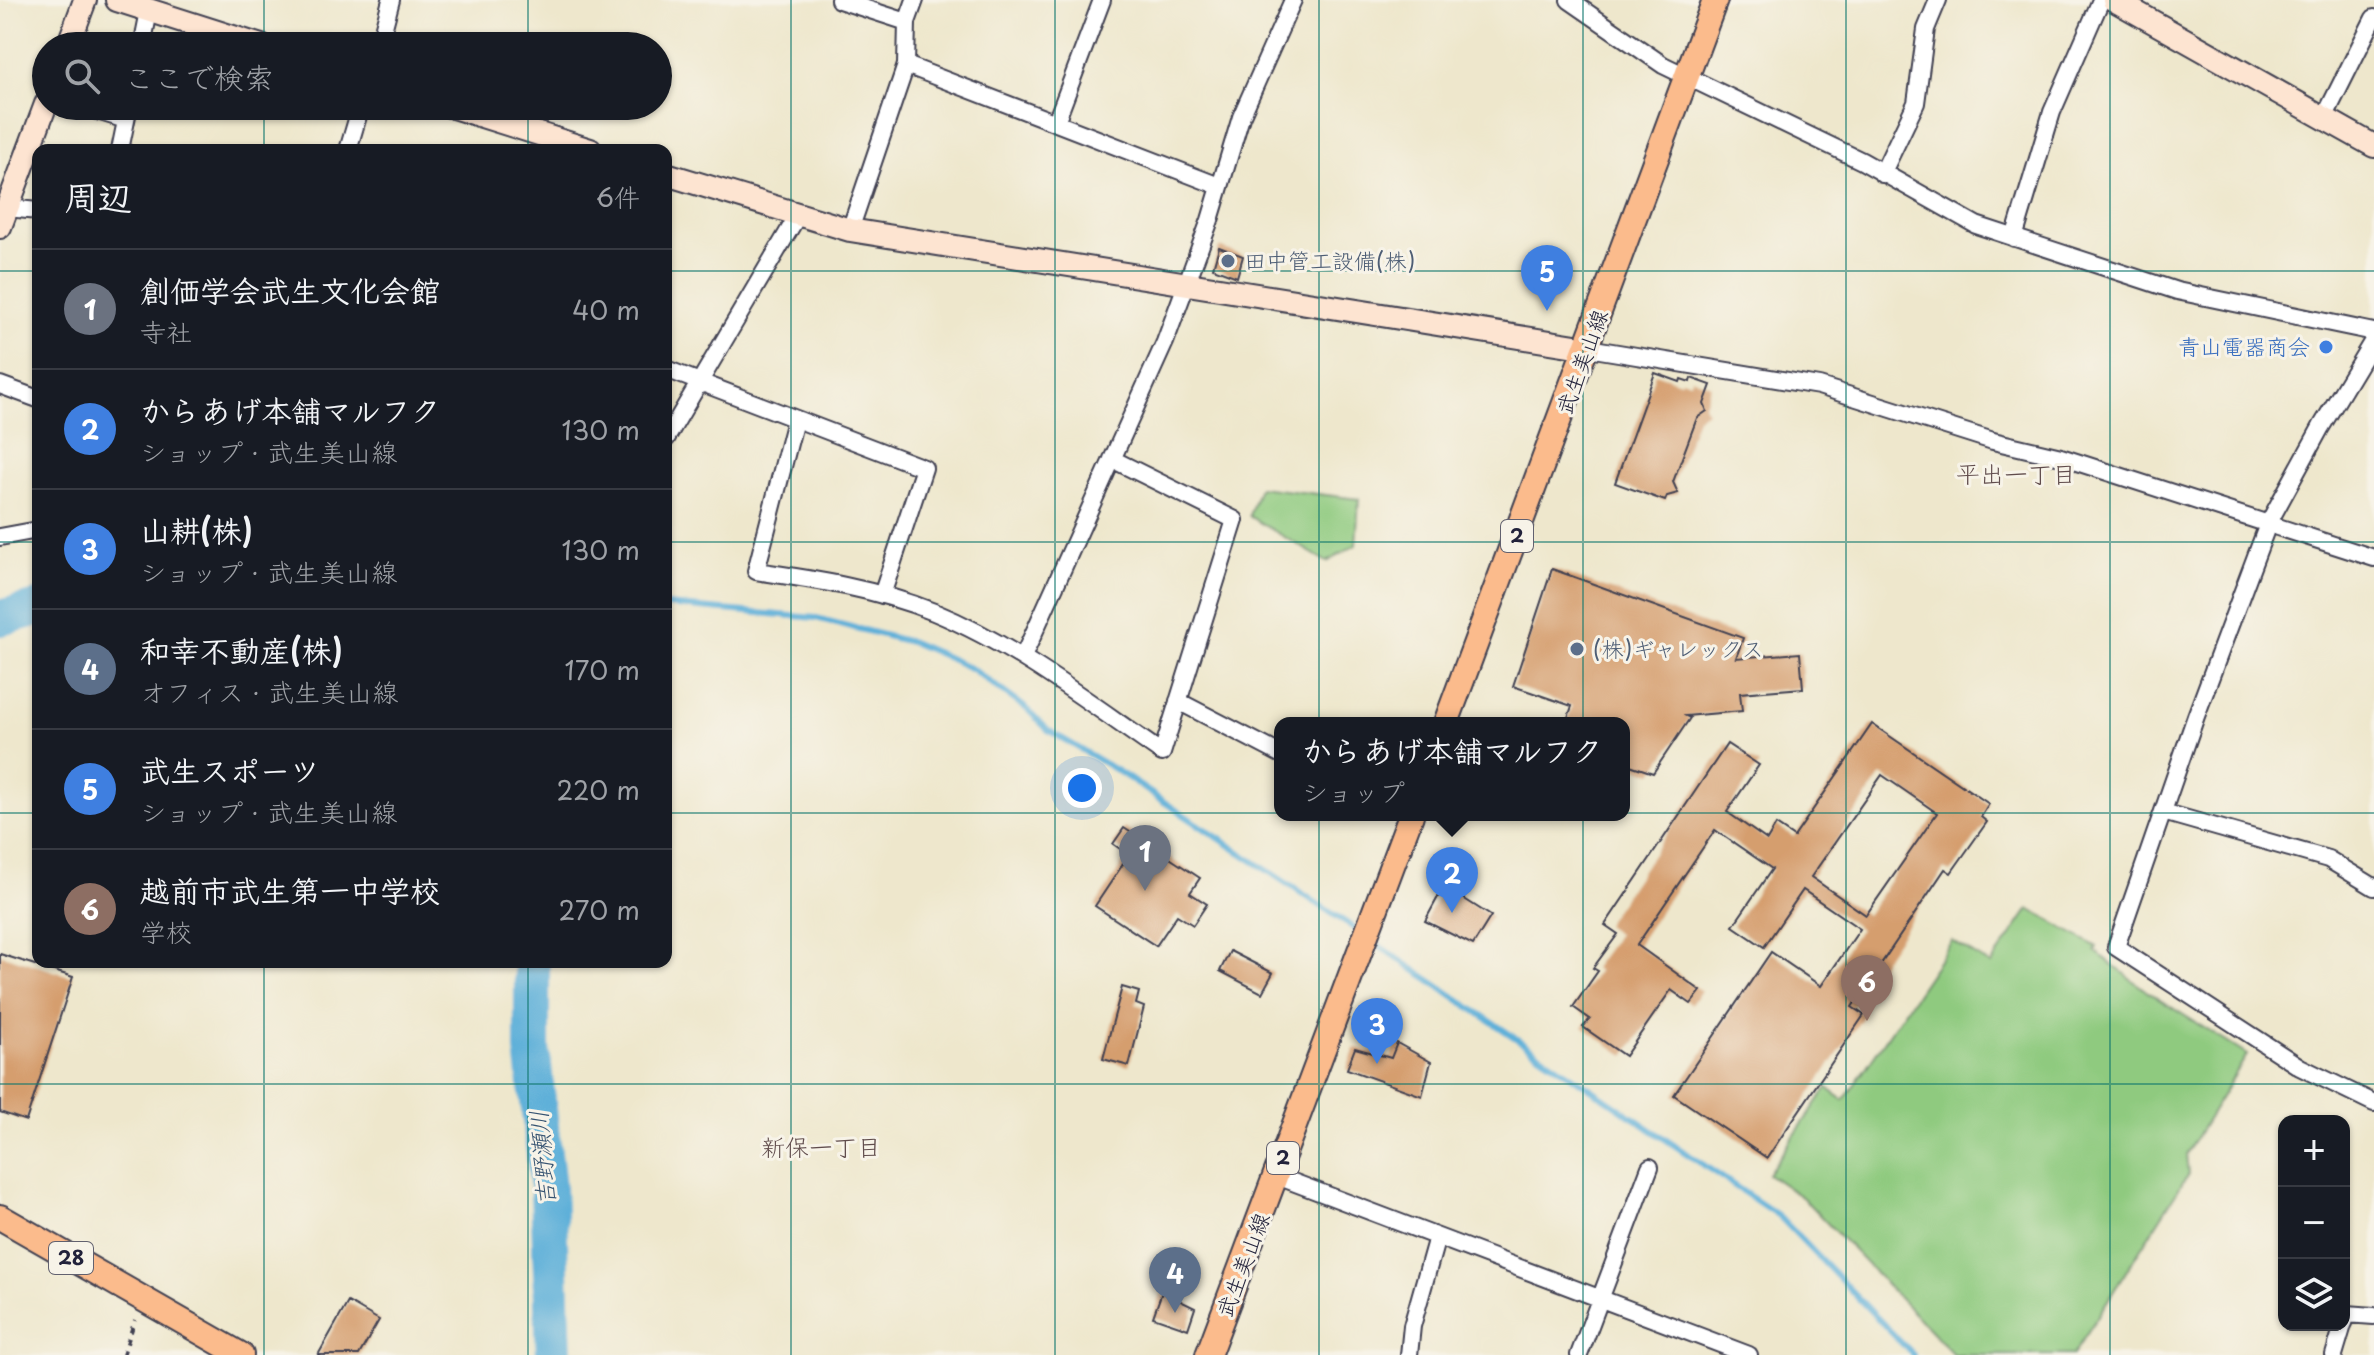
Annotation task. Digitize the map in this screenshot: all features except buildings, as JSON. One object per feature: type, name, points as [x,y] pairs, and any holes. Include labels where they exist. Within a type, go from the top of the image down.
[{"type":"main road","name":"武生美山線","points":[[1448,717],[1715,0]]},
{"type":"main road","name":"武生美山線","points":[[1208,1355],[1409,821]]},
{"type":"main road","name":"28","points":[[0,1217],[241,1355]]},
{"type":"street","points":[[73,32],[85,0]]},
{"type":"street","points":[[117,0],[216,32]]},
{"type":"street","points":[[383,32],[391,0]]},
{"type":"street","points":[[839,0],[907,22]]},
{"type":"street","points":[[850,230],[906,65],[907,22],[915,0]]},
{"type":"street","points":[[1056,122],[1102,0]]},
{"type":"street","points":[[1023,657],[1165,342],[1241,117],[1293,0]]},
{"type":"street","points":[[1569,0],[1686,77],[1882,174],[1976,225],[2177,291],[2374,332]]},
{"type":"street","points":[[1882,174],[1916,103],[1926,29],[1938,0]]},
{"type":"street","points":[[2014,238],[2052,112],[2101,0]]},
{"type":"street","points":[[2114,0],[2374,146]]},
{"type":"street","points":[[145,32],[149,11]]},
{"type":"street","points":[[2324,118],[2374,18]]},
{"type":"street","points":[[906,65],[1219,186]]},
{"type":"street","points":[[2,220],[40,120]]},
{"type":"street","points":[[121,144],[126,120]]},
{"type":"street","points":[[350,144],[357,120]]},
{"type":"street","points":[[495,120],[571,144]]},
{"type":"street","points":[[672,176],[850,230],[1819,386],[1993,441],[2061,457],[2374,558]]},
{"type":"street","points":[[2,220],[32,212]]},
{"type":"street","points":[[672,429],[798,215]]},
{"type":"street","points":[[2374,339],[2268,524],[2116,947],[2300,1067],[2374,1103]]},
{"type":"street","points":[[672,372],[924,468],[882,595]]},
{"type":"street","points":[[0,385],[32,397]]},
{"type":"street","points":[[795,420],[756,571],[839,583],[945,617],[1023,657],[1162,753],[1235,520],[1112,459]]},
{"type":"street","points":[[0,537],[32,531]]},
{"type":"street","points":[[1178,701],[1274,751]]},
{"type":"street","points":[[2163,812],[2328,859],[2374,887]]},
{"type":"street","points":[[1579,1355],[1650,1167]]},
{"type":"street","points":[[1277,1176],[1600,1298],[1731,1352],[1749,1355]]},
{"type":"street","points":[[1409,1355],[1412,1326],[1437,1237]]},
{"type":"street","points":[[2350,1314],[2374,1316]]},
{"type":"street","points":[[2334,1355],[2342,1331]]},
{"type":"path","points":[[123,1355],[142,1299]]},
{"type":"green space","points":[[1259,487],[1359,499],[1356,545],[1327,562],[1249,516]]},
{"type":"green space","points":[[2029,909],[2097,947],[2095,951],[2149,993],[2247,1055],[2186,1154],[2188,1174],[2073,1355],[1954,1355],[1803,1198],[1768,1174],[1827,1088],[1844,1100],[1952,941],[1991,965]]},
{"type":"waterway","points":[[672,606],[816,618],[914,643],[972,669],[1027,709],[1048,730],[1119,772],[1360,932]]},
{"type":"waterway","name":"吉野瀬川","points":[[0,618],[32,610]]},
{"type":"waterway","points":[[1369,939],[1779,1216],[1913,1355]]},
{"type":"waterway","name":"吉野瀬川","points":[[532,968],[532,1049],[548,1188],[554,1355]]},
{"type":"place","name":"田中管工設備(株)","points":[[1228,261]]},
{"type":"place","name":"武生スポーツ","points":[[1547,311]]},
{"type":"place","name":"青山電器商会","points":[[2326,347]]},
{"type":"place","name":"(株)ギャレックス","points":[[1577,649]]},
{"type":"place","name":"創価学会武生文化会館","points":[[1145,891]]},
{"type":"place","name":"からあげ本舗マルフク","points":[[1452,913]]},
{"type":"place","name":"越前市武生第一中学校","points":[[1867,1021]]},
{"type":"place","name":"山耕(株)","points":[[1377,1064]]},
{"type":"place","name":"和幸不動産(株)","points":[[1175,1313]]},
{"type":"district","name":"平出一丁目","points":[[2016,475]]},
{"type":"district","name":"新保一丁目","points":[[821,1148]]}]
